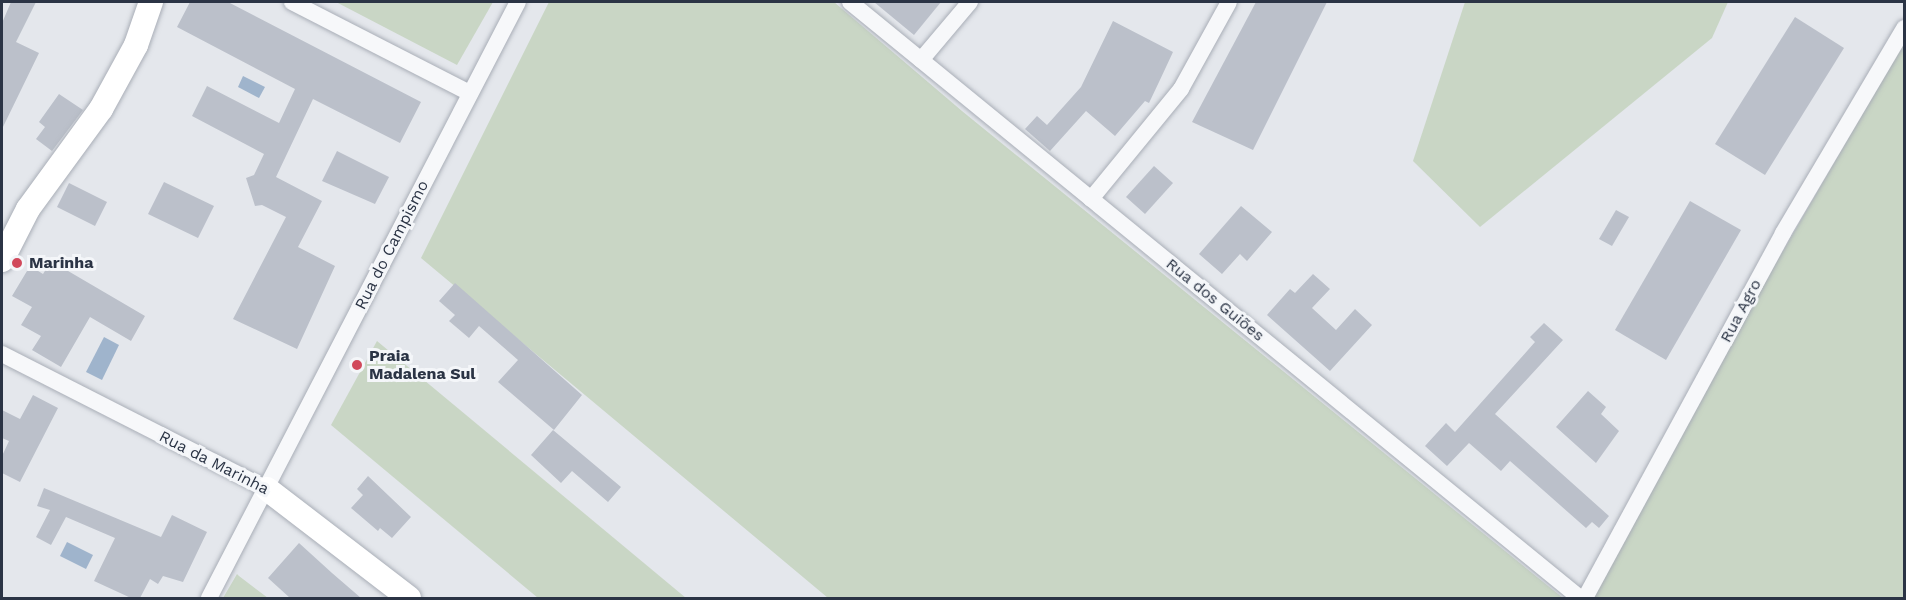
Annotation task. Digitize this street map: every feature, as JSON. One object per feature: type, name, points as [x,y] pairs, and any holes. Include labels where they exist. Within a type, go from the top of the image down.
[{"type":"main road","points":[[2,261],[28,209],[101,109],[135,45],[151,2]]},
{"type":"main road","name":"Rua da Marinha","points":[[267,489],[409,598]]},
{"type":"street","points":[[292,2],[470,93]]},
{"type":"street","name":"Rua do Campismo","points":[[209,598],[518,2]]},
{"type":"street","name":"Rua dos Guiões","points":[[850,2],[1580,598]]},
{"type":"street","points":[[921,60],[970,2]]},
{"type":"street","points":[[1091,199],[1181,89],[1229,2]]},
{"type":"street","name":"Rua Agro","points":[[1585,598],[1783,233],[1905,28]]},
{"type":"street","name":"Rua da Marinha","points":[[2,354],[267,489]]},
{"type":"green space","points":[[336,2],[493,2],[457,65]]},
{"type":"green space","points":[[549,2],[834,2],[962,111],[1563,598],[828,598],[421,258]]},
{"type":"green space","points":[[1465,2],[1728,2],[1712,38],[1480,227],[1413,161]]},
{"type":"green space","points":[[1904,42],[1904,598],[1582,598]]},
{"type":"green space","points":[[377,341],[686,598],[538,598],[331,425]]},
{"type":"green space","points":[[237,574],[239,576],[268,598],[223,598]]},
{"type":"water","points":[[243,76],[265,87],[259,98],[238,87]]},
{"type":"water","points":[[104,337],[119,345],[102,380],[86,372]]},
{"type":"water","points":[[67,542],[93,555],[86,569],[60,556]]},
{"type":"building","points":[[11,2],[36,2],[16,42],[39,53],[2,129],[2,23]]},
{"type":"building","points":[[190,2],[228,2],[421,102],[400,143],[313,99],[276,177],[322,201],[298,247],[335,266],[297,349],[233,319],[286,217],[262,205],[255,206],[246,178],[254,175],[264,154],[192,116],[207,86],[279,123],[295,89],[177,27]]},
{"type":"building","points":[[874,2],[941,2],[914,35]]},
{"type":"building","points":[[1256,2],[1327,2],[1253,150],[1192,122]]},
{"type":"building","points":[[1795,17],[1844,48],[1765,175],[1715,144]]},
{"type":"building","points":[[1113,21],[1173,52],[1149,103],[1145,101],[1115,136],[1086,111],[1050,151],[1025,129],[1037,116],[1047,125],[1081,87]]},
{"type":"building","points":[[59,94],[83,110],[52,151],[36,139],[45,127],[39,122]]},
{"type":"building","points":[[337,151],[389,177],[375,204],[322,181]]},
{"type":"building","points":[[1154,166],[1173,183],[1145,214],[1126,197]]},
{"type":"building","points":[[164,182],[214,206],[198,238],[148,214]]},
{"type":"building","points":[[69,183],[107,202],[95,226],[57,207]]},
{"type":"building","points":[[1690,201],[1741,230],[1666,360],[1615,330]]},
{"type":"building","points":[[1241,206],[1272,232],[1247,261],[1240,254],[1222,274],[1199,254]]},
{"type":"building","points":[[1616,210],[1629,217],[1612,246],[1599,239]]},
{"type":"building","points":[[51,261],[145,316],[131,341],[90,317],[61,367],[32,350],[41,336],[21,325],[32,307],[12,296],[30,266],[43,274]]},
{"type":"building","points":[[1313,274],[1330,289],[1312,308],[1336,330],[1355,309],[1372,325],[1330,371],[1267,315],[1290,289],[1295,293]]},
{"type":"building","points":[[455,283],[582,395],[554,430],[498,382],[518,360],[479,326],[469,338],[449,321],[455,315],[439,301]]},
{"type":"building","points":[[1544,323],[1563,340],[1495,414],[1609,516],[1599,528],[1592,522],[1586,528],[1510,461],[1501,471],[1469,443],[1447,466],[1425,446],[1446,423],[1455,432],[1535,342],[1530,337]]},
{"type":"building","points":[[1588,391],[1606,407],[1601,414],[1619,431],[1596,463],[1556,427]]},
{"type":"building","points":[[33,395],[58,408],[20,482],[2,473],[2,456],[9,441],[2,438],[2,410],[20,419]]},
{"type":"building","points":[[553,430],[621,487],[608,502],[572,471],[561,483],[531,455]]},
{"type":"building","points":[[368,476],[411,517],[392,538],[380,528],[378,531],[351,508],[363,495],[357,489]]},
{"type":"building","points":[[44,488],[161,537],[172,515],[207,532],[183,582],[163,576],[158,584],[150,579],[140,598],[131,598],[94,581],[115,538],[66,517],[51,545],[36,537],[50,510],[37,506]]},
{"type":"building","points":[[299,543],[361,598],[290,598],[268,578]]},
{"type":"place","name":"Marinha","points":[[17,263]]},
{"type":"place","name":"Praia Madalena Sul","points":[[357,365]]}]
